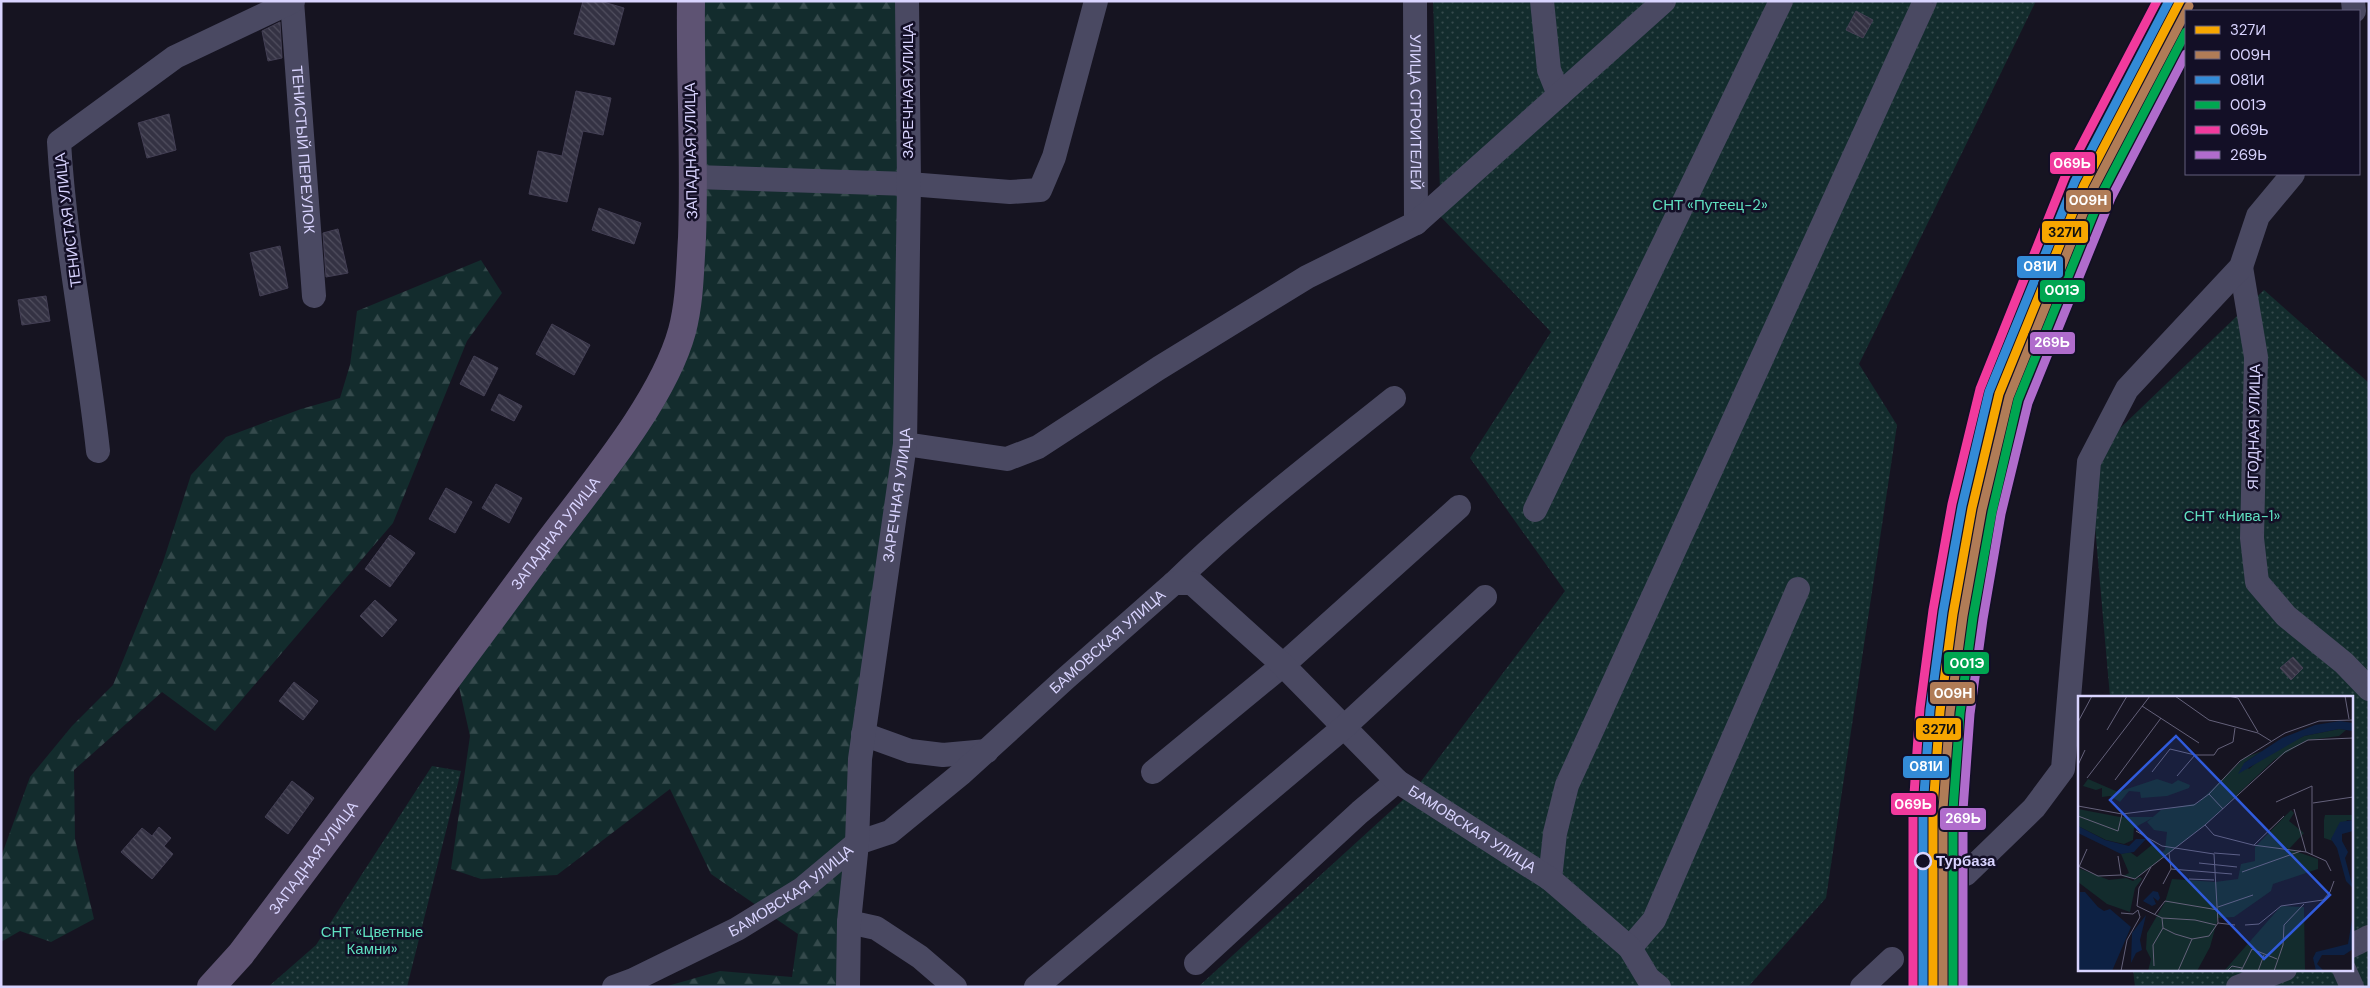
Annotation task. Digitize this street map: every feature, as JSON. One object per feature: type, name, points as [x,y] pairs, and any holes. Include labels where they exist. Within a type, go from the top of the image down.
[{"type":"main road","name":"ЗАПАДНАЯ УЛИЦА","points":[[211,987],[241,954],[455,669],[630,430],[662,380],[682,331],[690,282],[695,177],[690,71],[691,1]]},
{"type":"street","name":"ТЕНИСТЫЙ ПЕРЕУЛОК","points":[[292,1],[314,296]]},
{"type":"street","name":"ТЕНИСТАЯ УЛИЦА","points":[[98,451],[90,375],[66,222],[59,142],[175,57],[292,1]]},
{"type":"street","name":"ЗАРЕЧНАЯ УЛИЦА","points":[[848,987],[849,922],[858,843],[864,734],[905,444],[909,184],[907,1]]},
{"type":"street","points":[[695,177],[909,184],[1010,192],[1040,190],[1054,157],[1096,1]]},
{"type":"street","name":"УЛИЦА СТРОИТЕЛЕЙ","points":[[1415,1],[1416,223]]},
{"type":"street","points":[[1542,1],[1549,70],[1560,95]]},
{"type":"street","points":[[905,444],[1007,459],[1038,447],[1160,368],[1307,277],[1416,223],[1664,1]]},
{"type":"street","points":[[1535,510],[1781,1]]},
{"type":"street","points":[[1550,879],[1555,833],[1567,785],[1925,1]]},
{"type":"street","points":[[1966,874],[2034,808],[2063,768],[2089,462],[2127,390],[2241,267],[2258,216],[2292,175]]},
{"type":"street","name":"ЯГОДНАЯ УЛИЦА","points":[[2241,267],[2256,357],[2252,538],[2257,582],[2286,616],[2344,663],[2369,690]]},
{"type":"street","points":[[1174,583],[1272,494],[1394,398]]},
{"type":"street","points":[[1153,772],[1282,665],[1459,507]]},
{"type":"street","name":"БАМОВСКАЯ УЛИЦА","points":[[614,987],[633,980],[737,928],[802,889],[858,843],[890,832],[987,751],[1174,583],[1192,583],[1282,665],[1397,781],[1550,879],[1630,948],[1647,984]]},
{"type":"street","points":[[1630,948],[1654,920],[1798,589]]},
{"type":"street","points":[[1036,987],[1343,728],[1485,597]]},
{"type":"street","points":[[864,734],[910,751],[943,755],[987,751]]},
{"type":"street","points":[[1196,963],[1397,781]]},
{"type":"street","points":[[849,922],[876,928],[920,958],[955,987]]},
{"type":"street","points":[[2352,946],[2369,937]]},
{"type":"street","points":[[1862,987],[1892,959]]},
{"type":"street","points":[[2238,987],[2282,970]]},
{"type":"street","points":[[2344,970],[2352,987]]},
{"type":"green space","points":[[691,1],[907,1],[905,444],[848,987],[664,987],[720,971],[792,977],[798,934],[711,874],[670,789],[557,875],[481,879],[451,869],[470,736],[455,669],[682,331]]},
{"type":"green space","name":"СНТ «Путеец-2»","points":[[1433,1],[2036,1],[1859,364],[1897,425],[1826,898],[1748,987],[1198,987],[1416,788],[1565,591],[1470,458],[1551,332],[1441,217]]},
{"type":"green space","points":[[481,260],[502,293],[467,341],[393,523],[215,731],[162,692],[74,770],[75,839],[94,919],[51,942],[20,931],[1,942],[1,857],[30,777],[72,726],[113,685],[163,562],[191,475],[226,437],[301,409],[340,398],[350,365],[357,311]]},
{"type":"green space","name":"СНТ «Нива-1»","points":[[2264,290],[2369,383],[2369,987],[2135,987],[2133,970],[2352,970],[2352,696],[2110,696],[2089,458]]},
{"type":"green space","name":"СНТ «Цветные Камни»","points":[[432,766],[461,771],[407,987],[268,987],[316,945]]},
{"type":"building","points":[[583,1],[600,1],[624,8],[614,45],[574,34]]},
{"type":"building","points":[[1856,11],[1873,20],[1863,38],[1846,30]]},
{"type":"building","points":[[280,22],[282,58],[268,61],[262,31]]},
{"type":"building","points":[[576,91],[611,98],[603,135],[583,131],[567,202],[529,194],[538,151],[562,156]]},
{"type":"building","points":[[169,114],[176,150],[147,158],[138,123]]},
{"type":"building","points":[[599,208],[641,223],[634,244],[592,230]]},
{"type":"building","points":[[338,229],[348,273],[326,277],[323,233]]},
{"type":"building","points":[[280,246],[288,288],[260,296],[250,253]]},
{"type":"building","points":[[46,296],[50,321],[22,325],[18,300]]},
{"type":"building","points":[[552,324],[590,345],[574,375],[536,354]]},
{"type":"building","points":[[474,356],[498,368],[484,396],[460,384]]},
{"type":"building","points":[[499,394],[522,406],[514,421],[491,410]]},
{"type":"building","points":[[496,484],[522,498],[509,523],[482,508]]},
{"type":"building","points":[[446,488],[472,502],[455,533],[429,519]]},
{"type":"building","points":[[390,535],[415,553],[390,587],[365,569]]},
{"type":"building","points":[[375,600],[397,620],[382,637],[360,616]]},
{"type":"building","points":[[2293,657],[2303,668],[2291,680],[2280,668]]},
{"type":"building","points":[[294,682],[318,701],[303,720],[279,701]]},
{"type":"building","points":[[292,781],[314,798],[288,834],[265,817]]},
{"type":"building","points":[[159,827],[171,838],[164,846],[173,854],[152,879],[121,852],[142,828],[152,836]]},
{"type":"transit line","name":"069Ь","points":[[1913,987],[1913,809],[1920,708],[1933,610],[1952,504],[1980,389],[2065,177],[2157,1]]},
{"type":"transit line","name":"081И","points":[[1923,987],[1923,809],[1930,710],[1943,612],[1962,506],[1989,392],[2075,181],[2169,1]]},
{"type":"transit line","name":"327И","points":[[1933,987],[1933,809],[1940,711],[1953,614],[1972,508],[1999,394],[2084,185],[2180,1]]},
{"type":"transit line","name":"009Н","points":[[2187,10],[2189,6]]},
{"type":"transit line","name":"009Н","points":[[1943,987],[1943,809],[1950,712],[1963,616],[1982,510],[2009,397],[2093,189],[2185,14]]},
{"type":"transit line","name":"001Э","points":[[1953,987],[1953,810],[1960,713],[1973,617],[1992,512],[2018,400],[2102,193],[2185,34]]},
{"type":"transit line","name":"269Ь","points":[[1963,987],[1963,810],[1970,714],[1983,619],[2001,514],[2028,403],[2111,198],[2185,56]]},
{"type":"place","name":"Турбаза","points":[[1923,861]]}]
